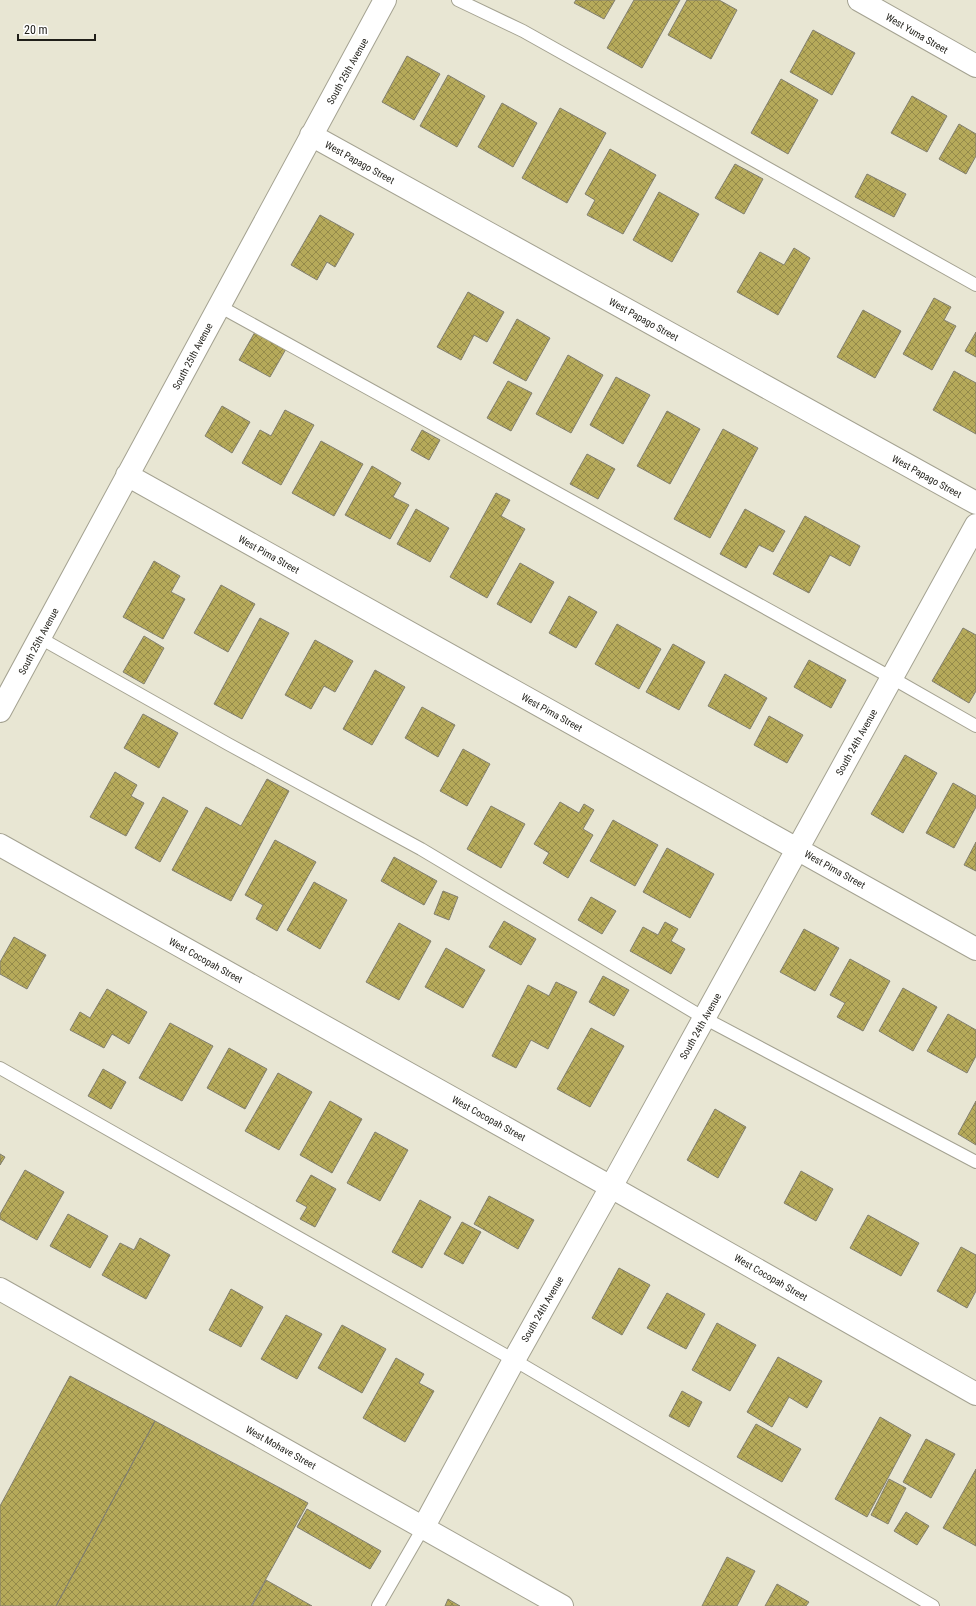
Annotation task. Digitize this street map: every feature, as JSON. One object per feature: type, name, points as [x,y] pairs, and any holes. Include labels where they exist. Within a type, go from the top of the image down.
[{"type":"street","name":"South 25th Avenue","points":[[0,712],[385,0]]},
{"type":"street","name":"West Yuma Street","points":[[859,0],[976,66]]},
{"type":"street","name":"West Papago Street","points":[[312,135],[976,503]]},
{"type":"street","name":"West Pima Street","points":[[127,475],[976,949]]},
{"type":"street","name":"South 24th Avenue","points":[[423,1528],[514,1360],[976,525]]},
{"type":"street","name":"West Cocopah Street","points":[[0,845],[611,1187],[976,1394]]},
{"type":"street","name":"West Mohave Street","points":[[0,1289],[562,1606]]},
{"type":"lane","points":[[458,0],[523,31],[976,285]]},
{"type":"lane","points":[[219,306],[892,678],[976,726]]},
{"type":"lane","points":[[40,638],[228,744],[421,849],[704,1018],[976,1162]]},
{"type":"lane","points":[[0,1068],[514,1360],[933,1606]]},
{"type":"lane","points":[[378,1606],[423,1528]]},
{"type":"building","points":[[576,0],[615,0],[604,19],[574,3]]},
{"type":"building","points":[[634,0],[680,0],[642,68],[607,48]]},
{"type":"building","points":[[687,0],[719,0],[737,10],[711,59],[668,35]]},
{"type":"building","points":[[813,30],[855,53],[832,95],[790,72]]},
{"type":"building","points":[[407,56],[440,74],[414,120],[382,102]]},
{"type":"building","points":[[448,75],[485,96],[457,147],[420,126]]},
{"type":"building","points":[[781,79],[818,100],[788,154],[751,133]]},
{"type":"building","points":[[912,96],[947,116],[927,152],[891,133]]},
{"type":"building","points":[[502,103],[537,123],[513,167],[478,147]]},
{"type":"building","points":[[560,108],[606,133],[567,203],[522,178]]},
{"type":"building","points":[[959,124],[976,134],[976,156],[966,174],[939,159]]},
{"type":"building","points":[[610,149],[656,175],[623,234],[587,215],[595,200],[585,194]]},
{"type":"building","points":[[735,164],[763,179],[744,214],[715,198]]},
{"type":"building","points":[[867,174],[906,194],[894,217],[855,197]]},
{"type":"building","points":[[659,192],[699,214],[672,262],[633,240]]},
{"type":"building","points":[[320,215],[354,234],[335,267],[327,262],[317,280],[291,265]]},
{"type":"building","points":[[794,248],[810,258],[778,315],[737,292],[760,252],[784,265]]},
{"type":"building","points":[[468,292],[504,312],[487,342],[474,335],[461,360],[437,347]]},
{"type":"building","points":[[934,298],[951,307],[944,320],[956,326],[932,370],[903,354]]},
{"type":"building","points":[[863,310],[901,331],[875,378],[837,357]]},
{"type":"building","points":[[517,319],[550,338],[526,381],[493,363]]},
{"type":"building","points":[[255,332],[286,349],[270,377],[239,360]]},
{"type":"building","points":[[976,332],[976,357],[965,351]]},
{"type":"building","points":[[568,355],[603,375],[571,433],[536,414]]},
{"type":"building","points":[[954,371],[976,383],[976,434],[933,410]]},
{"type":"building","points":[[616,377],[650,395],[623,444],[590,425]]},
{"type":"building","points":[[508,381],[532,393],[511,431],[487,418]]},
{"type":"building","points":[[222,406],[250,422],[232,453],[205,436]]},
{"type":"building","points":[[285,410],[314,425],[281,485],[242,463],[260,430],[271,436]]},
{"type":"building","points":[[667,411],[700,429],[670,484],[637,466]]},
{"type":"building","points":[[723,429],[758,448],[710,538],[674,519]]},
{"type":"building","points":[[422,430],[440,440],[429,460],[411,450]]},
{"type":"building","points":[[321,441],[363,464],[334,516],[292,493]]},
{"type":"building","points":[[587,454],[615,469],[598,499],[570,484]]},
{"type":"building","points":[[372,466],[401,483],[393,497],[409,505],[390,539],[345,515]]},
{"type":"building","points":[[496,493],[510,500],[501,516],[525,529],[487,598],[450,577]]},
{"type":"building","points":[[416,509],[449,528],[430,562],[397,544]]},
{"type":"building","points":[[745,509],[785,531],[773,552],[759,545],[746,568],[720,554]]},
{"type":"building","points":[[805,516],[860,546],[850,566],[830,555],[809,593],[773,574]]},
{"type":"building","points":[[154,561],[180,576],[171,592],[185,599],[163,639],[123,617]]},
{"type":"building","points":[[520,563],[554,582],[531,623],[497,604]]},
{"type":"building","points":[[221,585],[255,604],[228,652],[194,633]]},
{"type":"building","points":[[569,596],[597,612],[576,648],[549,633]]},
{"type":"building","points":[[260,618],[289,633],[242,719],[214,704]]},
{"type":"building","points":[[617,624],[661,649],[639,689],[595,664]]},
{"type":"building","points":[[963,628],[976,635],[976,691],[969,703],[932,681]]},
{"type":"building","points":[[144,636],[164,648],[144,684],[123,672]]},
{"type":"building","points":[[315,640],[353,661],[335,692],[324,686],[311,709],[285,695]]},
{"type":"building","points":[[673,644],[705,662],[679,710],[646,692]]},
{"type":"building","points":[[809,660],[846,680],[831,708],[794,687]]},
{"type":"building","points":[[375,670],[405,687],[372,745],[343,729]]},
{"type":"building","points":[[725,674],[767,698],[750,729],[708,706]]},
{"type":"building","points":[[422,707],[455,725],[438,757],[405,738]]},
{"type":"building","points":[[143,714],[178,733],[159,768],[124,748]]},
{"type":"building","points":[[769,716],[803,735],[787,763],[754,745]]},
{"type":"building","points":[[463,749],[490,764],[467,806],[440,791]]},
{"type":"building","points":[[905,755],[937,773],[903,833],[871,814]]},
{"type":"building","points":[[115,772],[137,785],[131,796],[144,803],[126,836],[90,817]]},
{"type":"building","points":[[267,779],[289,791],[231,901],[172,870],[206,807],[241,826]]},
{"type":"building","points":[[953,783],[976,796],[976,807],[954,848],[926,833]]},
{"type":"building","points":[[163,797],[188,811],[160,862],[135,848]]},
{"type":"building","points":[[560,802],[579,813],[584,804],[594,810],[583,829],[593,835],[568,878],[543,863],[549,853],[534,844]]},
{"type":"building","points":[[491,806],[525,824],[501,868],[467,849]]},
{"type":"building","points":[[613,820],[658,845],[635,886],[590,861]]},
{"type":"building","points":[[275,840],[316,862],[277,931],[256,919],[263,905],[245,895]]},
{"type":"building","points":[[976,842],[976,871],[964,865]]},
{"type":"building","points":[[667,848],[714,874],[690,918],[643,892]]},
{"type":"building","points":[[394,857],[437,881],[424,905],[381,881]]},
{"type":"building","points":[[314,882],[347,900],[320,949],[287,930]]},
{"type":"building","points":[[443,891],[458,897],[449,920],[434,914]]},
{"type":"building","points":[[591,897],[616,911],[602,934],[578,920]]},
{"type":"building","points":[[504,921],[536,939],[521,965],[489,947]]},
{"type":"building","points":[[665,922],[678,929],[671,941],[685,949],[671,974],[630,951],[643,927],[658,935]]},
{"type":"building","points":[[399,923],[431,941],[399,1000],[366,982]]},
{"type":"building","points":[[804,929],[839,948],[815,991],[780,972]]},
{"type":"building","points":[[14,937],[46,955],[27,989],[0,974],[0,962]]},
{"type":"building","points":[[446,948],[485,970],[463,1008],[425,987]]},
{"type":"building","points":[[850,959],[890,981],[863,1031],[837,1017],[845,1003],[830,995]]},
{"type":"building","points":[[603,976],[629,990],[614,1016],[589,1002]]},
{"type":"building","points":[[556,982],[577,992],[548,1049],[531,1040],[516,1068],[492,1056],[528,985],[549,996]]},
{"type":"building","points":[[903,988],[937,1007],[913,1051],[879,1031]]},
{"type":"building","points":[[107,989],[147,1012],[129,1044],[112,1034],[104,1048],[70,1030],[80,1012],[90,1018]]},
{"type":"building","points":[[948,1014],[976,1030],[976,1056],[967,1073],[927,1051]]},
{"type":"building","points":[[170,1023],[213,1046],[182,1101],[139,1078]]},
{"type":"building","points":[[591,1028],[624,1046],[590,1107],[557,1089]]},
{"type":"building","points":[[229,1048],[267,1069],[245,1109],[207,1088]]},
{"type":"building","points":[[103,1069],[126,1082],[111,1109],[88,1096]]},
{"type":"building","points":[[278,1073],[312,1092],[279,1150],[245,1131]]},
{"type":"building","points":[[330,1101],[362,1119],[332,1173],[300,1155]]},
{"type":"building","points":[[976,1101],[976,1145],[958,1134]]},
{"type":"building","points":[[715,1109],[746,1127],[718,1178],[687,1160]]},
{"type":"building","points":[[375,1132],[408,1150],[380,1201],[347,1183]]},
{"type":"building","points":[[0,1154],[5,1157],[0,1165]]},
{"type":"building","points":[[25,1170],[64,1192],[37,1240],[0,1219],[0,1214]]},
{"type":"building","points":[[801,1171],[833,1189],[816,1221],[784,1203]]},
{"type":"building","points":[[311,1175],[336,1189],[315,1227],[300,1219],[307,1207],[296,1201]]},
{"type":"building","points":[[489,1196],[534,1220],[518,1249],[474,1224]]},
{"type":"building","points":[[420,1200],[451,1217],[422,1268],[392,1252]]},
{"type":"building","points":[[68,1214],[108,1236],[90,1268],[50,1246]]},
{"type":"building","points":[[868,1215],[919,1243],[901,1276],[850,1248]]},
{"type":"building","points":[[462,1222],[481,1232],[463,1264],[444,1254]]},
{"type":"building","points":[[140,1238],[170,1255],[146,1299],[102,1275],[120,1243],[134,1250]]},
{"type":"building","points":[[961,1247],[976,1255],[976,1291],[967,1308],[937,1291]]},
{"type":"building","points":[[619,1268],[650,1285],[622,1335],[592,1318]]},
{"type":"building","points":[[231,1289],[263,1307],[241,1347],[209,1330]]},
{"type":"building","points":[[667,1293],[705,1314],[686,1349],[647,1328]]},
{"type":"building","points":[[286,1315],[322,1334],[297,1379],[261,1359]]},
{"type":"building","points":[[717,1323],[756,1345],[730,1391],[692,1370]]},
{"type":"building","points":[[342,1325],[386,1349],[362,1393],[318,1368]]},
{"type":"building","points":[[778,1357],[822,1381],[807,1408],[789,1397],[772,1427],[747,1412]]},
{"type":"building","points":[[396,1358],[424,1374],[419,1383],[434,1391],[405,1442],[363,1418]]},
{"type":"building","points":[[70,1376],[155,1421],[56,1606],[0,1606],[0,1506]]},
{"type":"building","points":[[682,1391],[702,1402],[689,1427],[669,1416]]},
{"type":"building","points":[[880,1417],[911,1435],[867,1517],[835,1499]]},
{"type":"building","points":[[155,1421],[308,1503],[251,1606],[56,1606]]},
{"type":"building","points":[[756,1424],[801,1449],[782,1482],[737,1457]]},
{"type":"building","points":[[926,1439],[955,1454],[931,1498],[903,1482]]},
{"type":"building","points":[[976,1469],[976,1546],[943,1528]]},
{"type":"building","points":[[889,1479],[906,1488],[888,1524],[871,1515]]},
{"type":"building","points":[[307,1509],[381,1551],[370,1569],[297,1527]]},
{"type":"building","points":[[906,1512],[929,1526],[917,1545],[894,1531]]},
{"type":"building","points":[[727,1557],[755,1571],[737,1606],[702,1606]]},
{"type":"building","points":[[266,1580],[312,1606],[252,1606]]},
{"type":"building","points":[[777,1584],[809,1602],[806,1606],[765,1606]]},
{"type":"building","points":[[448,1599],[460,1606],[445,1606]]}]
